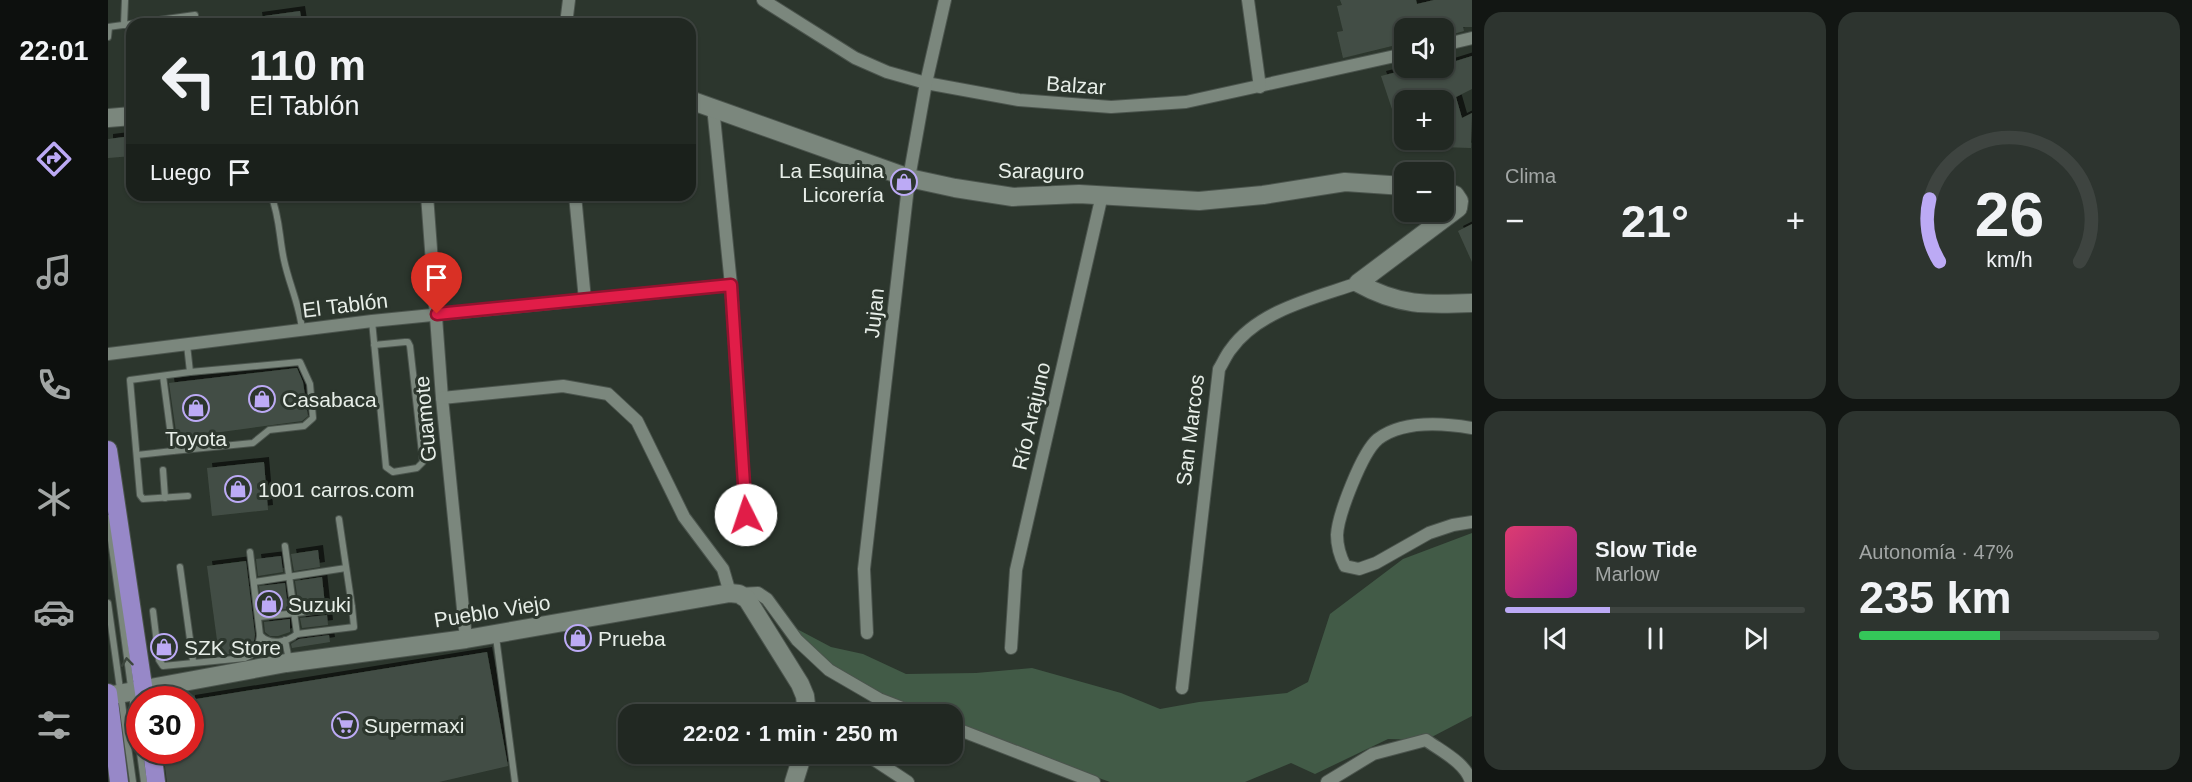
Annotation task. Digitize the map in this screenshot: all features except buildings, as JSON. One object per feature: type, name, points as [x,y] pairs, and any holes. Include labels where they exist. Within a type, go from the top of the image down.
[{"type":"main road","points":[[108,450],[126,694],[119,782]]},
{"type":"main road","points":[[154,764],[156,782]]},
{"type":"street","points":[[567,18],[569,0]]},
{"type":"street","name":"Balzar","points":[[763,0],[855,58],[887,72],[926,83],[1019,100],[1111,107],[1185,102],[1394,56]]},
{"type":"street","name":"Jujan","points":[[867,633],[864,569],[909,178],[926,83],[945,0]]},
{"type":"street","points":[[1248,0],[1260,87]]},
{"type":"street","points":[[1454,42],[1472,38]]},
{"type":"street","name":"Saraguro","points":[[696,102],[909,178],[1013,197],[1079,194],[1199,201],[1263,195],[1345,182],[1394,185]]},
{"type":"street","points":[[713,107],[731,285],[746,515],[743,532]]},
{"type":"street","points":[[108,118],[126,116]]},
{"type":"street","name":"Río Arajuno","points":[[1011,648],[1016,570],[1102,195]]},
{"type":"street","name":"San Marcos","points":[[1182,688],[1220,369],[1231,349],[1246,333],[1269,317],[1299,303],[1358,283],[1458,208],[1458,198]]},
{"type":"street","name":"Guamote","points":[[428,201],[442,398],[466,639]]},
{"type":"street","points":[[576,201],[585,300]]},
{"type":"street","points":[[1358,283],[1377,294],[1414,304],[1472,303]]},
{"type":"street","name":"El Tablón","points":[[108,354],[372,321],[731,285]]},
{"type":"street","points":[[442,398],[563,386],[608,394],[637,422],[684,517],[723,569],[734,593],[747,599],[800,684],[807,704]]},
{"type":"street","points":[[1472,428],[1453,424],[1422,425],[1396,430],[1377,440],[1362,461],[1349,493],[1337,534],[1338,553],[1345,566],[1359,569],[1376,563],[1430,533],[1453,525],[1472,522]]},
{"type":"street","points":[[734,593],[758,593],[767,599],[797,640],[829,670],[892,704]]},
{"type":"street","name":"Pueblo Viejo","points":[[168,686],[288,663],[466,639],[734,593]]},
{"type":"street","points":[[963,732],[1094,782]]},
{"type":"street","points":[[1327,782],[1373,754],[1426,740],[1455,761],[1469,775],[1472,782]]},
{"type":"street","points":[[794,782],[800,764]]},
{"type":"street","points":[[881,764],[908,782]]},
{"type":"lane","points":[[108,37],[108,27],[124,25],[124,0]]},
{"type":"lane","points":[[174,18],[195,15]]},
{"type":"lane","points":[[273,201],[278,213],[284,260],[301,318],[302,330]]},
{"type":"lane","points":[[372,321],[374,345],[386,467],[393,472],[417,468],[423,462],[410,346],[408,342],[374,345]]},
{"type":"lane","points":[[187,345],[190,372]]},
{"type":"lane","points":[[137,455],[254,443],[269,430],[304,426],[313,418],[310,384],[300,362],[130,380],[140,495],[143,499],[188,496]]},
{"type":"lane","points":[[162,376],[173,451]]},
{"type":"lane","points":[[163,470],[165,498]]},
{"type":"lane","points":[[108,518],[126,694]]},
{"type":"lane","points":[[260,635],[268,642],[292,638],[297,634],[354,627],[339,519]]},
{"type":"lane","points":[[285,546],[297,634]]},
{"type":"lane","points":[[153,611],[159,660],[163,666],[251,656],[257,649],[260,635],[250,552]]},
{"type":"lane","points":[[180,567],[193,662]]},
{"type":"lane","points":[[254,582],[346,568]]},
{"type":"lane","points":[[108,603],[126,694]]},
{"type":"lane","points":[[259,617],[351,607]]},
{"type":"lane","points":[[496,633],[515,782]]},
{"type":"lane","points":[[283,640],[288,663]]},
{"type":"lane","points":[[132,764],[133,782]]},
{"type":"lane","points":[[140,764],[144,782]]},
{"type":"green space","points":[[1472,533],[1472,716],[1426,740],[1388,739],[1315,774],[1291,763],[1245,782],[1110,782],[963,730],[963,704],[898,704],[833,671],[795,637],[797,629],[831,647],[863,654],[906,674],[976,673],[1032,668],[1121,693],[1160,709],[1199,702],[1287,693],[1308,682],[1330,614],[1403,559]]},
{"type":"place","name":"La Esquina Licorería","points":[[904,182]]},
{"type":"place","name":"Casabaca","points":[[262,399]]},
{"type":"place","name":"Toyota","points":[[196,408]]},
{"type":"place","name":"1001 carros.com","points":[[238,489]]},
{"type":"place","name":"Suzuki","points":[[269,604]]},
{"type":"place","name":"Prueba","points":[[578,638]]},
{"type":"place","name":"SZK Store","points":[[164,647]]},
{"type":"place","name":"Supermaxi","points":[[345,725]]},
{"type":"route","points":[[437,314],[731,285],[746,515]]}]
